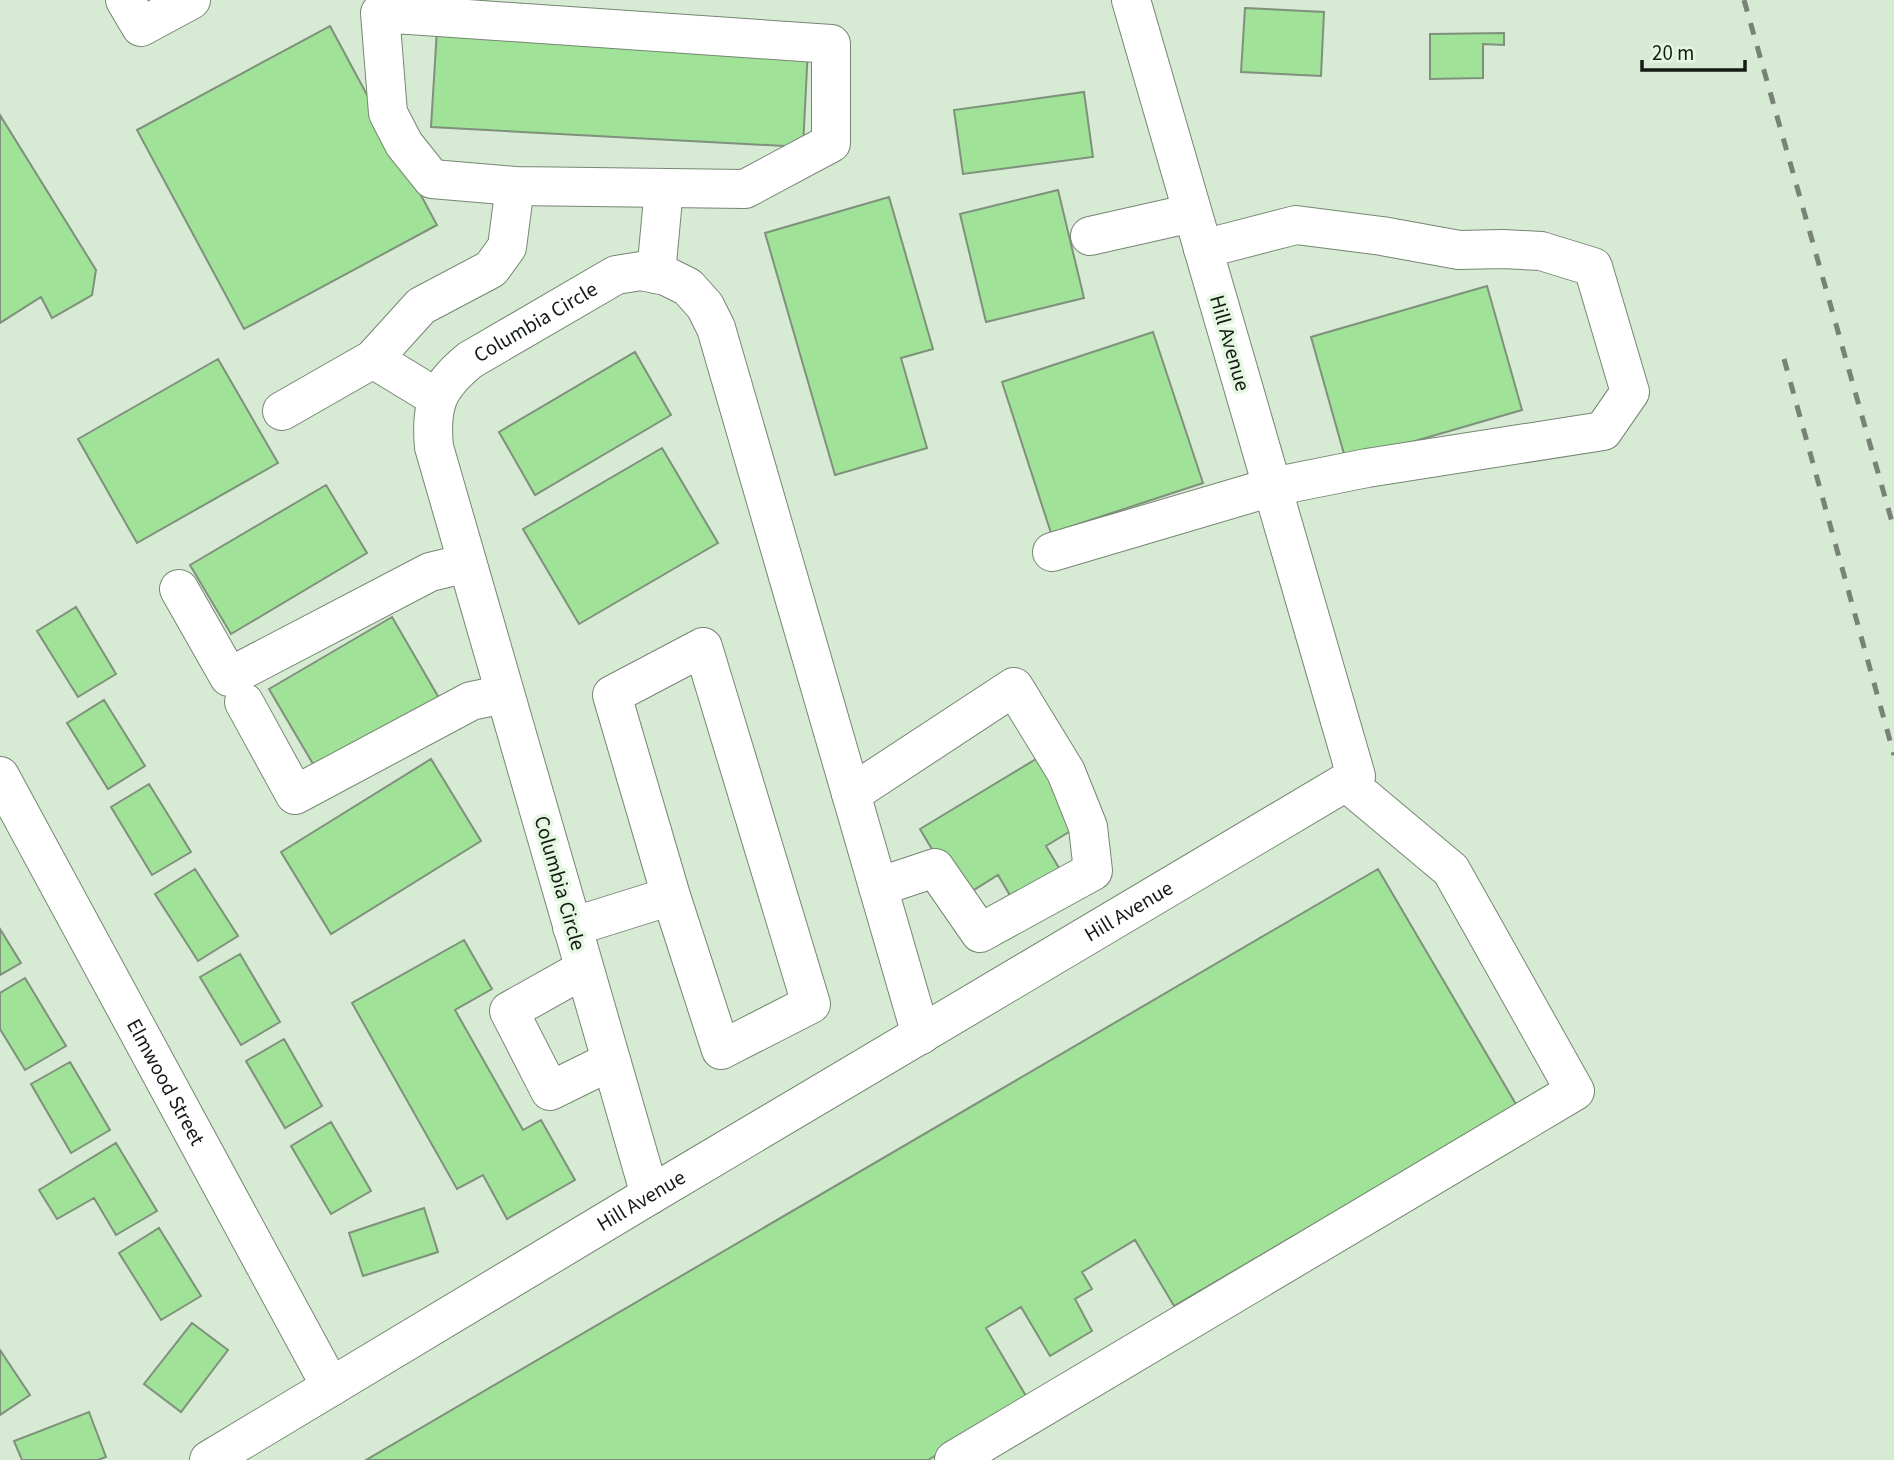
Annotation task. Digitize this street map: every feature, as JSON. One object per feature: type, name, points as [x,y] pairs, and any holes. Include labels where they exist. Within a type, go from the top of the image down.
[{"type":"street","points":[[125,0],[141,27],[191,0]]},
{"type":"street","name":"Hill Avenue","points":[[209,1460],[1356,776],[1131,0]]},
{"type":"street","points":[[380,13],[831,44],[831,143],[745,189],[664,188],[516,186],[432,179],[404,144],[388,113],[380,13]]},
{"type":"street","points":[[282,411],[373,359],[421,306],[491,269],[507,247],[516,186]]},
{"type":"street","points":[[656,274],[664,188]]},
{"type":"street","points":[[1090,236],[1192,213]]},
{"type":"street","points":[[1052,552],[1272,487],[1367,468],[1603,431],[1630,392],[1593,267],[1541,251],[1459,250],[1382,236],[1296,225],[1203,249]]},
{"type":"street","name":"Columbia Circle","points":[[650,1195],[433,447],[431,422],[438,398],[450,376],[470,360],[616,275],[641,271],[666,276],[688,287],[705,306],[716,328],[921,1035]]},
{"type":"street","points":[[373,359],[438,398]]},
{"type":"street","points":[[179,589],[229,677],[430,572],[467,564]]},
{"type":"street","points":[[702,647],[811,1004],[720,1050],[671,895],[612,695],[702,647]]},
{"type":"street","points":[[851,794],[1014,687],[1066,772],[1088,827],[1093,871],[981,933],[936,868],[878,887]]},
{"type":"street","points":[[244,702],[295,795],[471,701],[505,694]]},
{"type":"street","name":"Elmwood Street","points":[[0,776],[331,1387]]},
{"type":"street","points":[[954,1460],[1575,1091],[1451,870],[1346,782]]},
{"type":"street","points":[[1084,876],[1106,924]]},
{"type":"street","points":[[572,927],[671,895]]},
{"type":"street","points":[[998,923],[1027,971]]},
{"type":"street","points":[[584,969],[509,1011],[550,1091],[611,1061]]},
{"type":"building","points":[[1245,8],[1324,12],[1321,76],[1241,72]]},
{"type":"building","points":[[330,26],[437,225],[244,329],[137,130]]},
{"type":"building","points":[[437,29],[808,48],[803,147],[431,127]]},
{"type":"building","points":[[1504,33],[1504,45],[1483,44],[1483,78],[1430,79],[1430,34]]},
{"type":"building","points":[[1084,92],[1093,157],[963,174],[954,110]]},
{"type":"building","points":[[0,115],[96,270],[92,295],[52,318],[41,297],[0,323]]},
{"type":"building","points":[[1058,190],[1084,298],[986,322],[960,214]]},
{"type":"building","points":[[889,197],[933,349],[901,358],[927,448],[835,475],[765,233]]},
{"type":"building","points":[[1487,286],[1522,410],[1346,461],[1311,337]]},
{"type":"building","points":[[1153,332],[1203,483],[1051,533],[1002,382]]},
{"type":"building","points":[[635,352],[671,415],[535,495],[499,432]]},
{"type":"building","points":[[218,359],[278,463],[137,543],[78,439]]},
{"type":"building","points":[[662,448],[718,543],[579,624],[523,529]]},
{"type":"building","points":[[326,485],[367,553],[231,634],[190,565]]},
{"type":"building","points":[[76,607],[116,674],[78,697],[37,631]]},
{"type":"building","points":[[392,617],[439,698],[316,769],[269,689]]},
{"type":"building","points":[[104,700],[145,766],[108,789],[67,723]]},
{"type":"building","points":[[1041,756],[1082,824],[1046,846],[1062,873],[1014,902],[998,875],[961,898],[920,829]]},
{"type":"building","points":[[431,759],[481,841],[331,934],[281,852]]},
{"type":"building","points":[[149,784],[191,852],[152,875],[111,807]]},
{"type":"building","points":[[195,869],[238,936],[198,961],[155,894]]},
{"type":"building","points":[[1378,869],[1517,1106],[1174,1306],[1135,1240],[1082,1272],[1092,1289],[1075,1299],[1092,1331],[1050,1356],[1021,1307],[986,1328],[1029,1401],[928,1460],[366,1460]]},
{"type":"building","points":[[0,929],[21,963],[0,975]]},
{"type":"building","points":[[464,940],[492,989],[455,1010],[523,1130],[541,1120],[575,1180],[507,1219],[483,1175],[457,1189],[352,1003]]},
{"type":"building","points":[[240,954],[280,1022],[241,1045],[200,977]]},
{"type":"building","points":[[25,978],[66,1046],[25,1070],[0,1029],[0,993]]},
{"type":"building","points":[[284,1039],[322,1106],[285,1128],[246,1061]]},
{"type":"building","points":[[70,1062],[110,1130],[71,1153],[31,1084]]},
{"type":"building","points":[[331,1122],[371,1191],[331,1214],[291,1146]]},
{"type":"building","points":[[116,1143],[157,1211],[116,1235],[94,1198],[57,1219],[39,1190]]},
{"type":"building","points":[[424,1208],[438,1252],[363,1276],[349,1233]]},
{"type":"building","points":[[159,1228],[201,1296],[161,1320],[119,1253]]},
{"type":"building","points":[[192,1323],[228,1350],[181,1412],[144,1384]]},
{"type":"building","points":[[0,1350],[30,1395],[0,1415]]},
{"type":"building","points":[[89,1412],[106,1457],[98,1460],[22,1460],[14,1441]]},
{"type":"railway","points":[[1744,0],[1894,529]]},
{"type":"railway","points":[[1784,359],[1894,755]]}]
